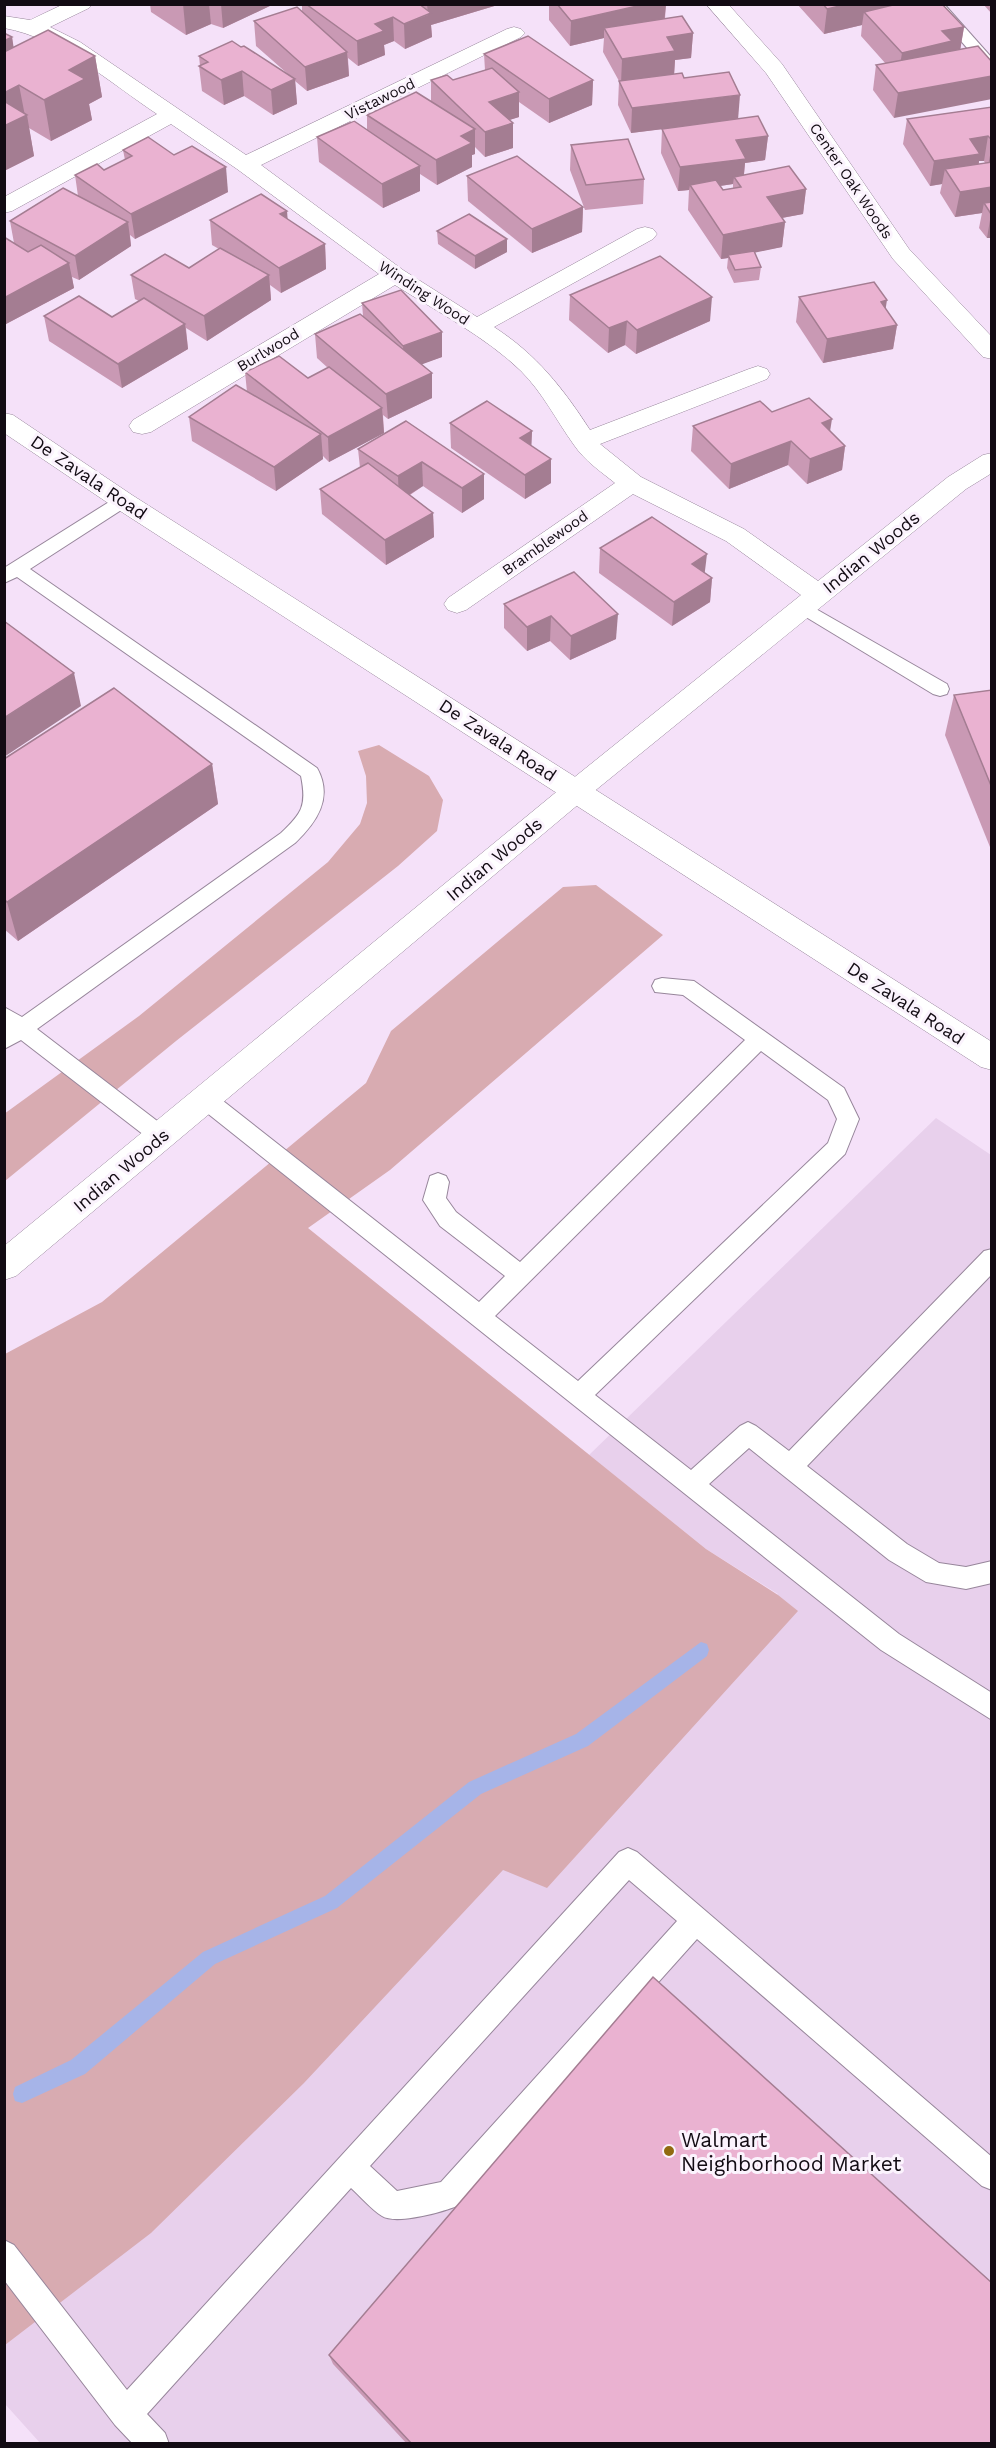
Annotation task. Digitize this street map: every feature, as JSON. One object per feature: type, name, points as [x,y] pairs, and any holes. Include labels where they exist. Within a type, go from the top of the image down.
[{"type":"street","points":[[33,27],[82,4]]},
{"type":"street","name":"Center Oak Woods","points":[[716,4],[774,69],[901,254],[992,352]]},
{"type":"street","name":"Winding Wood","points":[[4,22],[33,27],[72,47],[245,164],[395,275],[529,364],[556,396],[584,441],[597,456],[632,483],[735,535],[810,600]]},
{"type":"street","name":"Vistawood","points":[[245,164],[514,33]]},
{"type":"street","points":[[4,206],[172,115]]},
{"type":"street","points":[[476,327],[645,234]]},
{"type":"street","name":"Burlwood","points":[[142,426],[395,275]]},
{"type":"street","points":[[584,441],[758,374]]},
{"type":"street","name":"De Zavala Road","points":[[4,421],[123,501],[992,1058]]},
{"type":"street","name":"Indian Woods","points":[[4,1266],[576,791],[810,600],[957,483],[992,461]]},
{"type":"street","name":"Bramblewood","points":[[458,604],[632,483]]},
{"type":"lane","points":[[936,4],[992,68]]},
{"type":"lane","points":[[123,501],[11,573],[310,773],[315,797],[310,817],[288,838],[10,1028],[161,1136]]},
{"type":"lane","points":[[810,600],[940,690]]},
{"type":"lane","points":[[579,1395],[837,1148],[848,1119],[836,1094],[687,987],[662,986]]},
{"type":"lane","points":[[480,1316],[759,1040]]},
{"type":"lane","points":[[205,1099],[890,1642],[992,1707]]},
{"type":"lane","points":[[438,1182],[434,1200],[448,1219],[520,1275]]},
{"type":"lane","points":[[791,1466],[992,1258]]},
{"type":"lane","points":[[692,1485],[748,1433],[898,1552],[935,1574],[966,1578],[992,1572]]},
{"type":"lane","points":[[126,2414],[628,1861],[992,2176]]},
{"type":"lane","points":[[350,2167],[392,2206],[449,2195],[696,1921]]},
{"type":"lane","points":[[4,2255],[126,2414],[154,2444]]},
{"type":"shaded area","points":[[379,745],[429,776],[443,800],[437,831],[398,866],[176,1041],[5,1181],[4,1114],[139,1016],[328,862],[360,824],[367,803],[366,776],[358,751]]},
{"type":"shaded area","points":[[596,885],[663,935],[390,1170],[308,1228],[706,1549],[778,1595],[798,1611],[547,1888],[503,1870],[304,2083],[151,2233],[5,2345],[5,1354],[102,1302],[366,1083],[391,1031],[563,887]]},
{"type":"shaded area","points":[[936,1118],[991,1155],[991,2443],[41,2444],[5,2404],[5,2329],[778,1594],[706,1549],[589,1455]]},
{"type":"building","points":[[306,4],[419,4],[431,13],[404,24],[393,17],[375,24],[384,31],[357,41]]},
{"type":"building","points":[[557,4],[646,4],[571,21]]},
{"type":"building","points":[[823,4],[848,4],[827,9]]},
{"type":"building","points":[[897,4],[942,4],[964,27],[942,31],[952,41],[902,53],[864,12]]},
{"type":"building","points":[[297,7],[347,52],[305,67],[254,21]]},
{"type":"building","points":[[682,16],[693,33],[667,37],[675,51],[622,59],[604,28]]},
{"type":"building","points":[[48,30],[95,56],[69,70],[85,79],[44,100],[19,85],[4,93],[4,52]]},
{"type":"building","points":[[4,33],[12,37],[4,41]]},
{"type":"building","points":[[528,36],[593,80],[549,99],[484,54]]},
{"type":"building","points":[[232,41],[241,47],[244,46],[295,79],[271,90],[242,71],[221,80],[199,66],[208,62],[199,56]]},
{"type":"building","points":[[978,46],[992,62],[992,76],[898,93],[876,65]]},
{"type":"building","points":[[492,68],[519,92],[489,102],[513,123],[485,132],[431,80],[447,75],[453,80]]},
{"type":"building","points":[[729,72],[740,95],[632,108],[619,81],[682,73],[684,78]]},
{"type":"building","points":[[416,92],[475,129],[461,136],[472,143],[436,160],[367,115]]},
{"type":"building","points":[[4,101],[27,115],[4,126]]},
{"type":"building","points":[[992,107],[992,140],[988,136],[970,139],[980,154],[934,161],[907,119]]},
{"type":"building","points":[[758,116],[768,136],[736,140],[746,159],[680,167],[662,129]]},
{"type":"building","points":[[354,121],[420,166],[382,184],[317,137]]},
{"type":"building","points":[[148,137],[174,155],[192,146],[226,167],[131,214],[75,175],[97,164],[104,170],[132,156],[123,150]]},
{"type":"building","points":[[628,139],[644,179],[586,185],[571,145]]},
{"type":"building","points":[[517,156],[583,207],[532,229],[467,176]]},
{"type":"building","points":[[992,162],[992,187],[960,192],[945,169]]},
{"type":"building","points":[[789,166],[806,189],[767,197],[785,222],[723,235],[690,185],[716,180],[723,190],[741,187],[734,177]]},
{"type":"building","points":[[63,188],[128,222],[75,256],[10,221]]},
{"type":"building","points":[[261,194],[287,211],[280,214],[325,244],[279,268],[210,220]]},
{"type":"building","points":[[992,202],[992,214],[991,214],[984,203]]},
{"type":"building","points":[[469,214],[507,239],[475,256],[437,231]]},
{"type":"building","points":[[4,237],[28,252],[41,245],[69,263],[4,298]]},
{"type":"building","points":[[220,248],[269,275],[204,316],[131,275],[165,254],[189,268]]},
{"type":"building","points":[[754,251],[761,267],[735,270],[728,255]]},
{"type":"building","points":[[660,256],[712,297],[637,330],[627,321],[609,328],[570,295]]},
{"type":"building","points":[[874,282],[887,300],[881,302],[897,325],[827,339],[799,297]]},
{"type":"building","points":[[401,290],[442,332],[403,346],[362,303]]},
{"type":"building","points":[[79,296],[112,317],[144,298],[185,324],[118,364],[44,316]]},
{"type":"building","points":[[360,314],[432,373],[386,394],[315,334]]},
{"type":"building","points":[[279,356],[308,378],[329,367],[382,408],[328,437],[245,372]]},
{"type":"building","points":[[236,385],[321,434],[274,467],[189,417]]},
{"type":"building","points":[[809,398],[832,419],[822,423],[845,446],[810,459],[791,441],[731,464],[693,426],[760,401],[772,412]]},
{"type":"building","points":[[487,401],[532,431],[520,438],[551,459],[525,475],[450,423]]},
{"type":"building","points":[[406,421],[484,474],[462,488],[422,462],[398,476],[358,449]]},
{"type":"building","points":[[368,463],[433,513],[385,540],[320,489]]},
{"type":"building","points":[[652,517],[707,554],[692,564],[712,578],[674,602],[600,548]]},
{"type":"building","points":[[574,572],[618,614],[571,636],[551,616],[527,627],[504,604]]},
{"type":"building","points":[[4,621],[74,673],[4,718]]},
{"type":"building","points":[[114,688],[212,764],[7,902],[4,899],[4,759]]},
{"type":"building","points":[[992,690],[992,788],[954,695]]},
{"type":"building","name":"Walmart Neighborhood Market","points":[[653,1977],[992,2283],[992,2444],[412,2444],[329,2355]]},
{"type":"waterway","points":[[22,2094],[78,2067],[209,1958],[331,1902],[475,1788],[582,1740],[701,1650]]},
{"type":"place","name":"Walmart Neighborhood Market","points":[[669,2151]]}]
